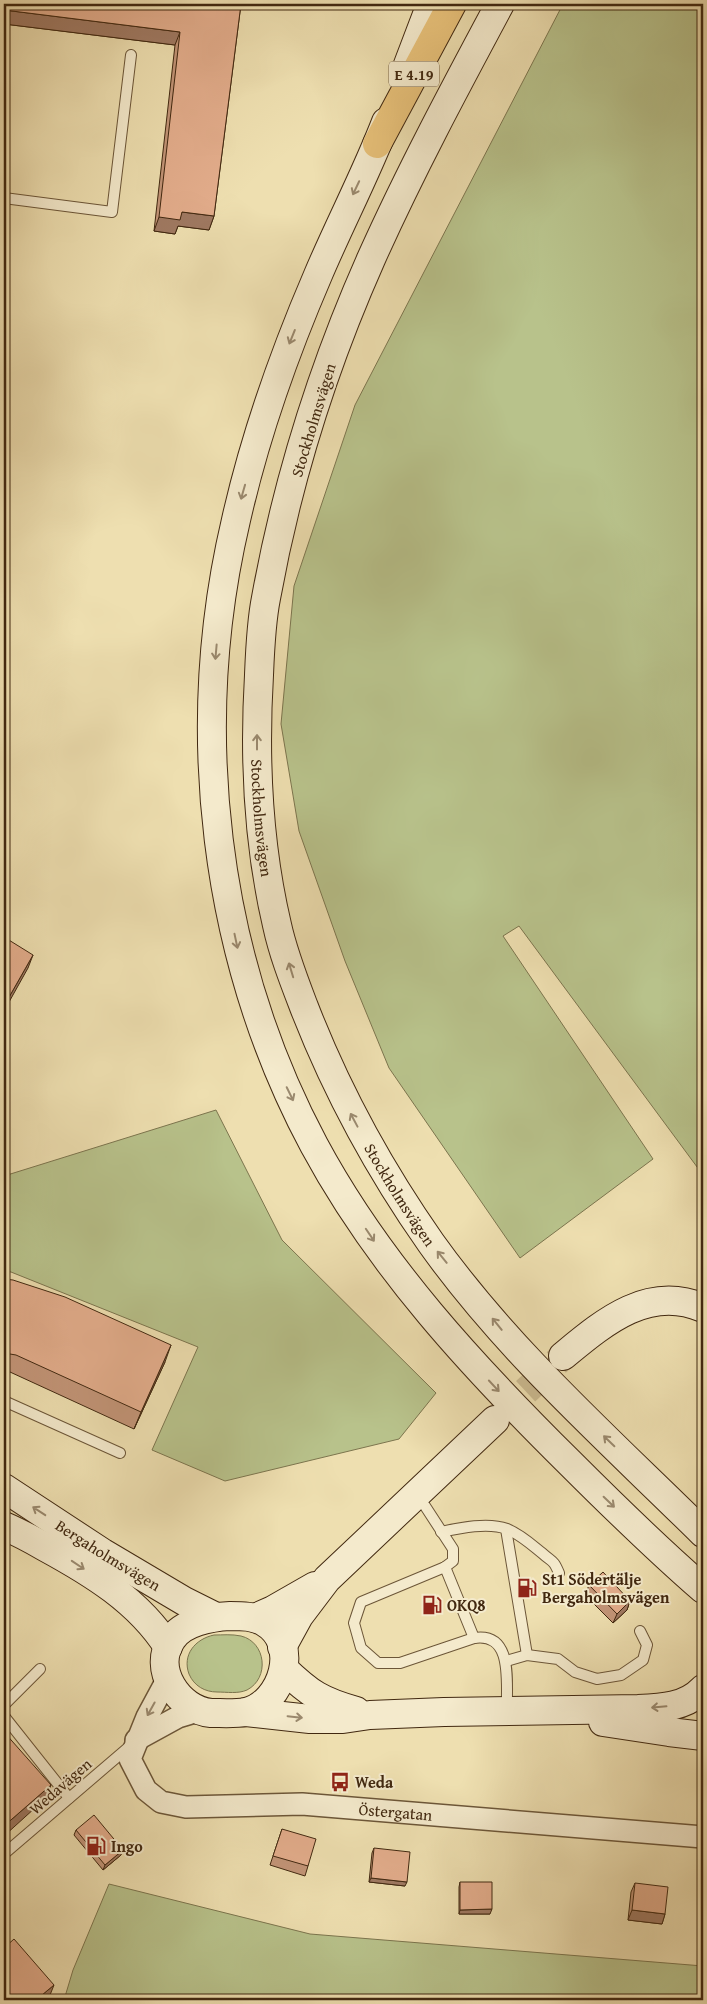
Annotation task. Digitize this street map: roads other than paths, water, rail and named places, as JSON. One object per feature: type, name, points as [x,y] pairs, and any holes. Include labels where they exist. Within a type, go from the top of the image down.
[{"type":"highway","name":"E 4.19","points":[[377,144],[452,4]]},
{"type":"main road","points":[[377,144],[431,4]]},
{"type":"main road","name":"Stockholmsvägen","points":[[500,4],[418,160],[370,261],[306,433],[282,521],[265,602],[257,704],[256,758],[259,813],[277,926],[294,982],[318,1044],[340,1092],[373,1155],[434,1247],[514,1345],[576,1410],[692,1516],[703,1533]]},
{"type":"main road","name":"E 4.19","points":[[377,144],[317,276],[283,359],[236,520],[222,591],[212,711],[212,775],[226,893],[239,954],[258,1016],[290,1095],[314,1145],[383,1254],[461,1351],[528,1422],[703,1589]]},
{"type":"main road","points":[[563,1356],[609,1320],[636,1306],[672,1301],[694,1304],[703,1308]]},
{"type":"main road","points":[[246,1712],[267,1700],[275,1691],[283,1658],[299,1616],[327,1579],[494,1420]]},
{"type":"main road","name":"Bergaholmsvägen","points":[[4,1488],[129,1568],[184,1601],[216,1617]]},
{"type":"main road","name":"Bergaholmsvägen","points":[[4,1526],[74,1562],[123,1597],[146,1617],[168,1647]]},
{"type":"main road","points":[[682,1571],[703,1607]]},
{"type":"main road","points":[[255,1618],[273,1610],[327,1579]]},
{"type":"main road","points":[[370,1715],[322,1700],[310,1692],[283,1658],[279,1638],[273,1629],[265,1622],[255,1618],[243,1616],[216,1617],[204,1620],[181,1631],[172,1638],[168,1647],[166,1657],[168,1678],[180,1698],[198,1711],[222,1713],[246,1712],[310,1719],[343,1719],[370,1715],[663,1708],[681,1704],[697,1696],[703,1690]]},
{"type":"main road","points":[[520,1710],[703,1736]]},
{"type":"street","name":"Östergatan","points":[[168,1678],[136,1740],[130,1759],[146,1790],[161,1802],[186,1807],[302,1804],[703,1836]]},
{"type":"street","points":[[136,1740],[172,1721],[198,1711]]},
{"type":"lane","points":[[4,198],[112,212],[131,55]]},
{"type":"lane","points":[[4,1401],[120,1454]]},
{"type":"lane","points":[[416,1496],[425,1506],[453,1549],[454,1561],[445,1567],[361,1602],[354,1623],[361,1648],[378,1663],[400,1663],[484,1636],[496,1642],[502,1649],[520,1710]]},
{"type":"lane","points":[[441,1532],[471,1526],[506,1529],[554,1560],[559,1573]]},
{"type":"lane","points":[[506,1529],[527,1655]]},
{"type":"lane","points":[[445,1567],[474,1638]]},
{"type":"lane","points":[[506,1661],[527,1655],[558,1659],[575,1672],[597,1679],[621,1676],[643,1660],[647,1645],[640,1631]]},
{"type":"lane","points":[[4,1705],[40,1669]]},
{"type":"lane","points":[[4,1716],[69,1798]]},
{"type":"lane","name":"Wedavägen","points":[[4,1854],[136,1740]]},
{"type":"tunnel","points":[[495,1420],[560,1359]]},
{"type":"place","name":"St1 Södertälje Bergaholmsvägen","points":[[527,1588]]},
{"type":"place","name":"OKQ8","points":[[432,1605]]},
{"type":"place","name":"Weda","points":[[340,1782]]},
{"type":"place","name":"Ingo","points":[[96,1846]]}]
